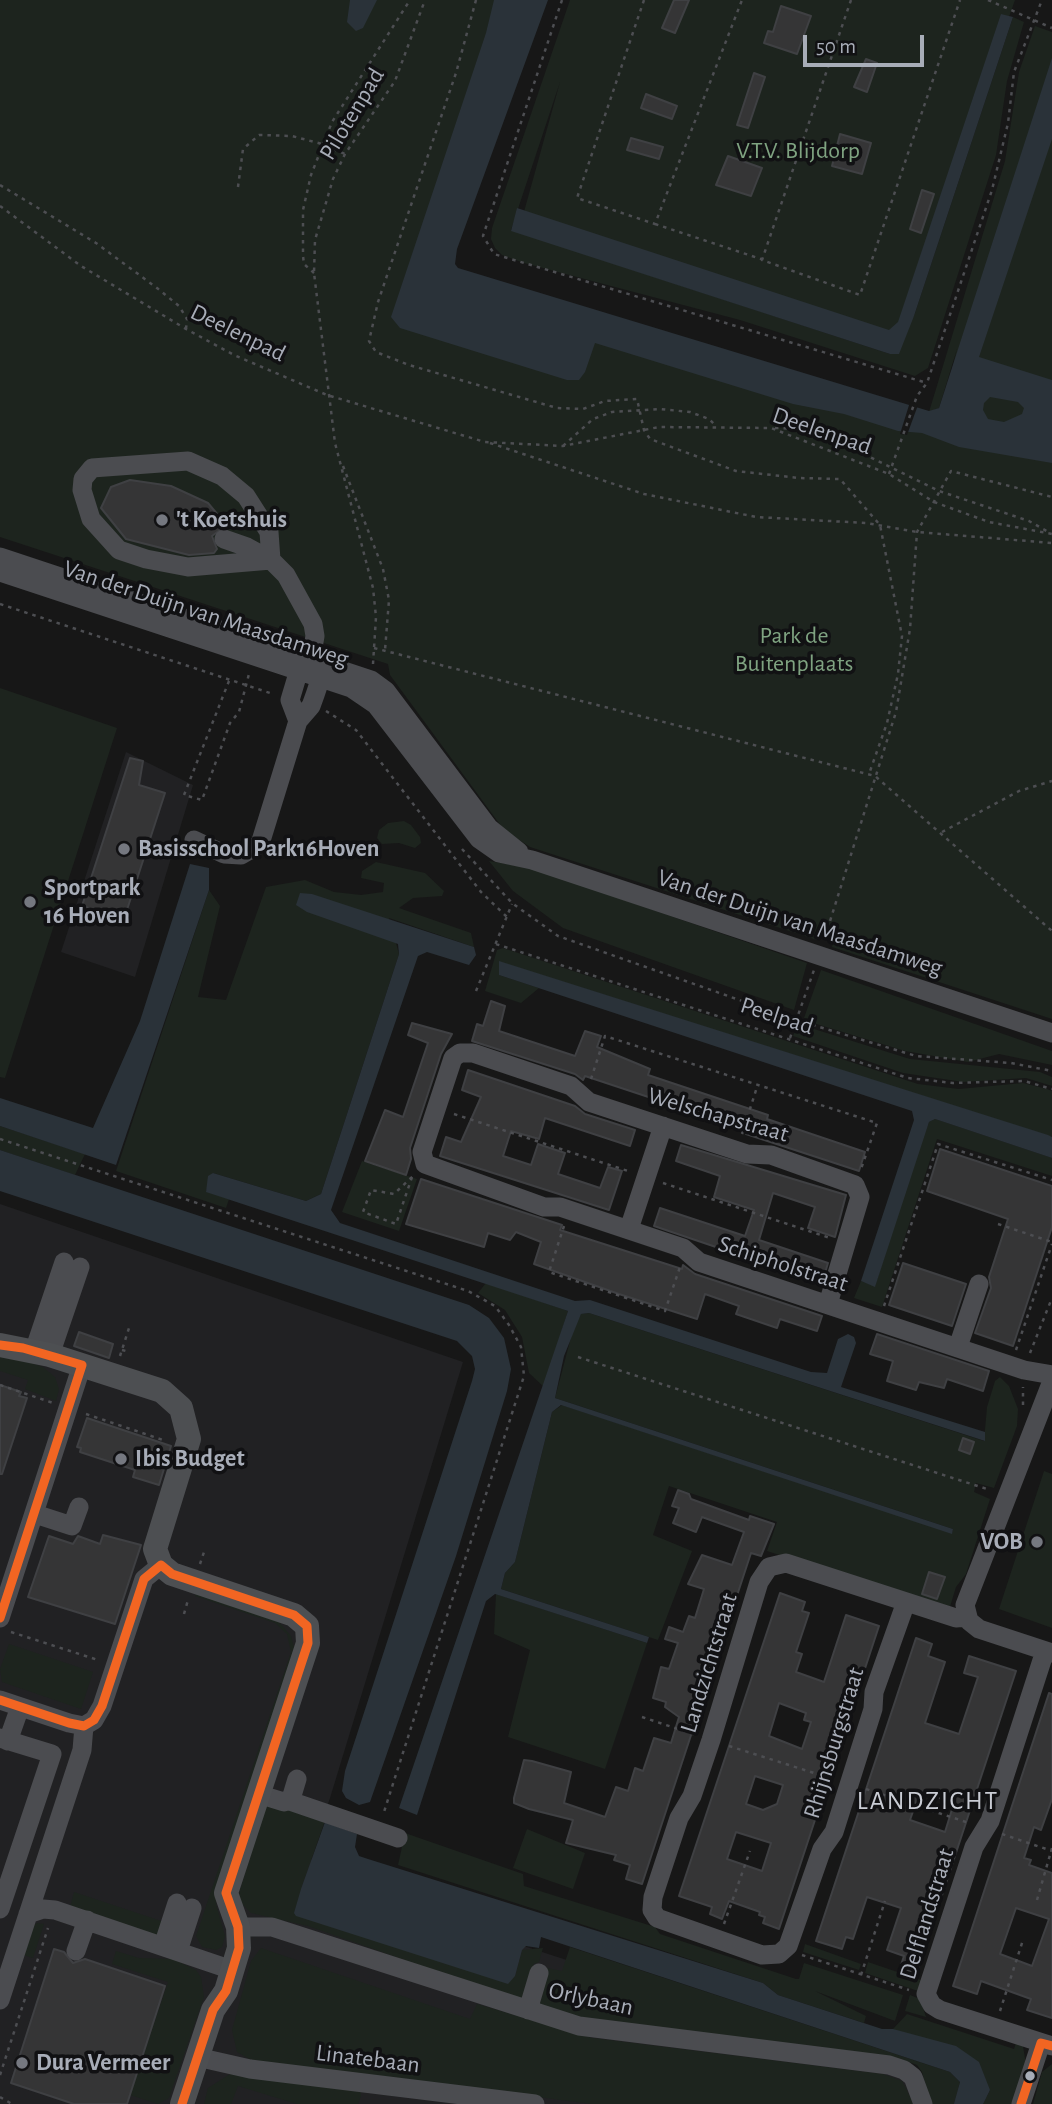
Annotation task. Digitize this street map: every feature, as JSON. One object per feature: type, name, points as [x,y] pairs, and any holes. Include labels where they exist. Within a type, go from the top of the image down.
[{"type":"main road","points":[[0,1345],[42,1353],[162,1391],[181,1408],[189,1439],[155,1549],[161,1565],[172,1574],[294,1615],[307,1626],[308,1643],[226,1894],[238,1927],[239,1948],[229,1981],[213,2010],[197,2104]]},
{"type":"main road","points":[[182,2104],[204,2059]]},
{"type":"street","name":"Van der Duijn van Maasdamweg","points":[[188,461],[222,476],[246,496],[269,532],[271,560],[188,567],[119,550],[91,519],[85,506],[83,479],[92,468],[101,465],[188,461]]},
{"type":"street","name":"Van der Duijn van Maasdamweg","points":[[224,539],[271,560],[286,575],[313,624],[315,636],[305,664]]},
{"type":"street","name":"Van der Duijn van Maasdamweg","points":[[0,557],[305,664]]},
{"type":"street","name":"Van der Duijn van Maasdamweg","points":[[0,572],[305,664],[371,680],[386,691],[489,828],[532,860]]},
{"type":"street","points":[[194,840],[224,854],[241,855],[260,844],[298,721],[311,706],[321,677],[305,664],[290,700],[298,721]]},
{"type":"street","name":"Van der Duijn van Maasdamweg","points":[[321,677],[351,688],[376,705],[479,839],[499,853],[532,860],[1052,1033]]},
{"type":"street","name":"Welschapstraat","points":[[419,1170],[422,1152],[453,1058],[460,1053],[473,1053],[571,1086],[585,1098],[663,1126],[737,1150],[771,1155],[855,1185]]},
{"type":"street","points":[[629,1229],[663,1126]]},
{"type":"street","name":"Schipholstraat","points":[[419,1170],[544,1207],[569,1209],[686,1251],[699,1262],[1017,1367],[1052,1375]]},
{"type":"street","points":[[828,1304],[860,1198],[855,1185]]},
{"type":"street","points":[[42,1353],[72,1264]]},
{"type":"street","points":[[958,1347],[979,1284]]},
{"type":"street","points":[[0,1618],[82,1365]]},
{"type":"street","points":[[1049,1652],[979,1629],[967,1617],[965,1597],[1052,1381]]},
{"type":"street","points":[[35,1514],[72,1526],[79,1507]]},
{"type":"street","name":"Landzichtstraat","points":[[719,1940],[664,1921],[652,1910],[653,1896],[679,1818],[692,1796],[715,1728],[759,1582],[769,1567],[786,1563],[906,1602]]},
{"type":"street","points":[[0,1700],[84,1726],[94,1720],[102,1706],[144,1578],[161,1565]]},
{"type":"street","points":[[906,1602],[956,1618],[967,1617]]},
{"type":"street","name":"Rhijnsburgstraat","points":[[782,1952],[822,1849],[834,1832],[873,1709],[874,1692],[906,1602]]},
{"type":"street","name":"Delflandstraat","points":[[1046,2044],[940,2010],[932,2005],[926,1994],[974,1847],[990,1821],[1049,1652]]},
{"type":"street","points":[[0,1909],[52,1755],[4,1740],[20,1707]]},
{"type":"street","points":[[0,2000],[82,1750],[84,1726]]},
{"type":"street","points":[[287,1800],[297,1779]]},
{"type":"street","points":[[258,1794],[287,1800],[398,1838]]},
{"type":"street","points":[[175,1950],[189,1907]]},
{"type":"street","points":[[28,1914],[43,1909],[55,1910],[87,1920],[175,1950],[229,1981]]},
{"type":"street","points":[[76,1951],[87,1920]]},
{"type":"street","name":"Orlybaan","points":[[238,1927],[272,1927],[579,2026],[889,2065],[904,2070],[913,2077],[923,2104]]},
{"type":"street","points":[[719,1940],[762,1955],[782,1952]]},
{"type":"street","points":[[528,2010],[539,1973]]},
{"type":"street","points":[[1021,2104],[1046,2044]]},
{"type":"street","name":"Linatebaan","points":[[204,2059],[250,2069],[535,2104]]},
{"type":"path","points":[[314,273],[304,264],[303,210],[322,144],[332,122],[411,0]]},
{"type":"path","name":"Pilotenpad","points":[[371,680],[376,617],[373,588],[338,456],[327,395],[314,273],[316,240],[333,179],[345,154],[395,81],[425,0]]},
{"type":"path","points":[[476,0],[452,85],[378,302],[369,341],[376,352],[409,365],[557,408],[583,409],[625,398],[637,399],[644,430],[650,439],[736,471],[799,478],[840,479],[880,526],[902,636],[892,698],[869,774]]},
{"type":"path","points":[[562,0],[483,236],[494,254],[927,383]]},
{"type":"path","points":[[644,0],[577,198],[860,295],[960,0]]},
{"type":"path","points":[[655,224],[743,0]]},
{"type":"path","points":[[762,260],[851,0]]},
{"type":"path","points":[[988,0],[1052,27]]},
{"type":"path","points":[[889,474],[916,396],[927,383],[992,190],[1008,123],[1014,72],[1042,0]]},
{"type":"path","points":[[238,187],[243,149],[259,135],[292,136],[345,154]]},
{"type":"path","points":[[0,185],[96,243],[157,288],[179,306],[187,319],[186,329]]},
{"type":"path","name":"Deelenpad","points":[[0,206],[81,266],[186,329],[234,355],[327,395],[485,442],[644,494],[756,517],[1052,543]]},
{"type":"path","points":[[563,446],[593,419],[612,412],[690,412],[709,419],[715,425]]},
{"type":"path","name":"Deelenpad","points":[[485,442],[563,446],[644,430],[715,425],[771,428],[889,474],[933,502],[989,522],[1051,533]]},
{"type":"path","points":[[771,428],[803,429],[835,440],[939,491],[1029,521],[1051,533]]},
{"type":"path","name":"Pilotenpad","points":[[338,456],[383,569],[389,600],[385,650]]},
{"type":"path","points":[[790,1038],[820,954],[896,712],[910,629],[917,532],[951,471],[1052,497]]},
{"type":"path","points":[[374,648],[875,776],[1052,931]]},
{"type":"path","points":[[230,680],[184,795],[202,800],[205,797],[230,723],[239,712],[249,674]]},
{"type":"path","points":[[942,832],[1019,791],[1052,781]]},
{"type":"path","points":[[476,991],[512,903]]},
{"type":"path","name":"Peelpad","points":[[496,944],[908,1078],[953,1083],[1024,1081],[1052,1089]]},
{"type":"path","points":[[585,1098],[605,1036],[877,1124],[855,1185]]},
{"type":"path","points":[[737,1150],[757,1085]]},
{"type":"path","points":[[0,1139],[468,1291],[495,1306],[509,1325],[521,1347],[524,1376],[378,1831]]},
{"type":"path","points":[[879,1321],[938,1143],[1052,1180]]},
{"type":"path","points":[[419,1170],[396,1224],[363,1212],[371,1190],[394,1194],[419,1170]]},
{"type":"path","points":[[569,1209],[549,1272],[665,1311],[686,1251]]},
{"type":"path","points":[[999,1224],[1052,1243],[1017,1367]]},
{"type":"path","points":[[1017,1367],[1052,1298]]},
{"type":"path","points":[[113,1376],[130,1325]]},
{"type":"path","points":[[122,1350],[130,1352]]},
{"type":"path","points":[[578,1357],[1006,1495]]},
{"type":"path","points":[[0,1385],[176,1444],[172,1460],[182,1463]]},
{"type":"path","points":[[0,1629],[114,1665]]},
{"type":"path","points":[[1037,1900],[1052,1848]]},
{"type":"path","points":[[719,1940],[750,1851]]},
{"type":"path","points":[[861,1975],[885,1901]]},
{"type":"path","points":[[0,2075],[55,1910]]},
{"type":"path","points":[[995,2028],[1023,1940]]},
{"type":"path","points":[[782,1952],[926,1994]]},
{"type":"path","points":[[1,2101],[12,2104]]},
{"type":"shaded area","points":[[350,0],[377,0],[363,28],[356,31],[347,22]]},
{"type":"shaded area","points":[[494,0],[548,0],[457,249],[455,264],[458,268],[929,411],[939,408],[1052,58],[1052,139],[979,357],[1052,380],[1052,463],[959,447],[922,433],[898,431],[844,414],[793,404],[595,343],[585,372],[579,380],[567,380],[400,328],[391,317],[486,33]],"holes":[[[990,397],[1018,402],[1024,408],[1022,414],[1004,422],[988,419],[983,410],[984,403]]]},
{"type":"shaded area","points":[[1001,14],[1013,17],[899,354],[890,354],[511,231],[517,208],[889,330],[898,322]]},
{"type":"shaded area","points":[[126,752],[193,785],[135,977],[61,952]]},
{"type":"shaded area","points":[[190,864],[209,868],[209,890],[116,1165],[0,1126],[0,1098],[93,1128],[140,1021]]},
{"type":"shaded area","points":[[300,893],[312,894],[474,947],[476,955],[469,965],[427,952],[418,956],[331,1210],[340,1223],[575,1301],[590,1300],[811,1372],[827,1373],[838,1339],[848,1334],[854,1337],[856,1343],[841,1387],[985,1432],[985,1441],[589,1313],[581,1314],[564,1356],[555,1398],[953,1529],[952,1534],[561,1405],[552,1412],[515,1562],[505,1573],[501,1589],[649,1637],[647,1643],[495,1594],[486,1601],[417,1815],[399,1808],[568,1311],[206,1192],[208,1176],[213,1173],[306,1201],[321,1194],[399,954],[398,944],[307,912],[296,905]]},
{"type":"shaded area","points":[[499,961],[1048,1135],[1052,1137],[1052,1158],[935,1119],[929,1122],[875,1287],[861,1281],[914,1120],[912,1111],[499,975]]},
{"type":"shaded area","points":[[0,1150],[469,1305],[489,1318],[504,1338],[511,1369],[507,1391],[456,1556],[370,1802],[359,1805],[346,1798],[342,1791],[345,1771],[472,1381],[475,1369],[472,1356],[457,1341],[0,1191]]},
{"type":"shaded area","points":[[0,1204],[463,1362],[330,1798],[309,1858],[376,1898],[994,2099],[992,2104],[0,2104]]},
{"type":"shaded area","points":[[325,1822],[357,1834],[355,1847],[359,1856],[763,1983],[778,1995],[882,2029],[893,2029],[956,2046],[979,2062],[990,2090],[983,2104],[954,2104],[960,2082],[950,2072],[541,1937],[539,1948],[526,1946],[522,1950],[515,1976],[508,1984],[296,1916],[294,1913],[301,1889]]},
{"type":"green space","name":"Park de Buitenplaats","points":[[0,0],[519,0],[437,280],[939,422],[957,349],[939,408],[929,412],[1005,161],[1019,72],[1035,26],[1052,32],[1052,1019],[832,947],[835,936],[821,931],[817,940],[530,847],[504,830],[390,675],[388,664],[0,537]]},
{"type":"green space","name":"V.T.V. Blijdorp","points":[[570,0],[1015,0],[893,343],[522,219],[560,82],[511,230],[890,354],[914,316],[1013,17],[1024,22],[1007,81],[996,155],[928,368],[915,376],[740,320],[524,263],[502,255],[495,248],[491,239],[492,228]]},
{"type":"green space","name":"Sportpark 16 Hoven","points":[[0,688],[117,728],[5,1078],[0,1077]]},
{"type":"green space","points":[[404,821],[411,825],[420,837],[421,843],[415,848],[399,843],[382,844],[377,838],[379,830],[388,823]]},
{"type":"green space","points":[[489,861],[531,868],[807,963],[794,1010],[563,928],[513,891]]},
{"type":"green space","points":[[376,862],[425,873],[444,891],[442,896],[413,898],[399,908],[471,933],[474,947],[389,918],[399,954],[321,1194],[306,1201],[213,1173],[206,1191],[229,1199],[226,1208],[116,1171],[209,890],[220,906],[198,997],[226,1000],[266,887],[305,880],[334,892],[361,895],[383,892],[384,883],[361,878],[362,871]]},
{"type":"green space","points":[[503,948],[918,1084],[959,1089],[1023,1083],[1047,1089],[1052,1091],[1052,1137],[500,962],[499,975],[539,988],[521,1003],[485,991],[497,950]]},
{"type":"green space","points":[[821,970],[1052,1051],[1052,1065],[999,1054],[968,1062],[905,1051],[810,1022],[804,1018]]},
{"type":"green space","points":[[798,1024],[910,1059],[1040,1072],[1052,1077],[1052,1086],[1026,1078],[963,1082],[903,1073],[793,1036]]},
{"type":"green space","points":[[935,1119],[1052,1158],[1052,1176],[937,1139],[882,1307],[854,1298],[861,1281],[875,1286],[919,1147],[929,1122]]},
{"type":"green space","points":[[0,1126],[85,1154],[75,1175],[0,1150]]},
{"type":"green space","points":[[362,1161],[417,1179],[399,1231],[342,1212]]},
{"type":"green space","points":[[486,1283],[568,1311],[544,1387],[529,1373],[522,1337],[505,1310],[478,1293]]},
{"type":"green space","points":[[589,1313],[984,1441],[987,1407],[995,1381],[1000,1377],[1009,1386],[1018,1409],[1017,1426],[994,1488],[976,1483],[974,1492],[990,1499],[966,1574],[956,1587],[949,1610],[767,1551],[777,1522],[669,1486],[653,1535],[692,1551],[658,1640],[501,1589],[505,1573],[515,1562],[552,1412],[562,1405],[952,1533],[953,1529],[555,1398],[574,1326],[581,1314]]},
{"type":"green space","points":[[0,1352],[43,1367],[55,1377],[59,1389],[56,1401],[25,1389],[28,1380],[0,1371]]},
{"type":"green space","name":"VOB","points":[[1044,1471],[1052,1474],[1052,1628],[999,1609]]},
{"type":"green space","points":[[197,1590],[279,1622],[291,1636],[294,1647],[220,1887],[216,1904],[225,1936],[222,1947],[216,1950],[202,1947],[196,1936],[291,1652],[287,1634],[275,1623],[195,1596]]},
{"type":"green space","points":[[496,1594],[647,1643],[605,1769],[508,1737],[530,1650],[494,1634]]},
{"type":"green space","points":[[9,1644],[93,1672],[81,1709],[2,1682],[0,1669]]},
{"type":"green space","points":[[268,1799],[326,1818],[301,1889],[515,1976],[522,1950],[543,1948],[539,1962],[534,1964],[524,2002],[308,1926],[251,1913],[240,1902],[239,1893]]},
{"type":"green space","points":[[527,1829],[585,1853],[573,1889],[513,1868]]},
{"type":"green space","points":[[405,1833],[523,1874],[524,1886],[655,1927],[660,1934],[796,1979],[799,1979],[804,1963],[903,1995],[895,2021],[815,1991],[866,2016],[864,2023],[778,1995],[763,1983],[398,1865]]},
{"type":"green space","points":[[74,1892],[167,1923],[158,1936],[70,1907]]},
{"type":"green space","points":[[37,1923],[44,1924],[33,1958],[23,1955],[33,1926]]},
{"type":"green space","points":[[805,1944],[861,1964],[859,1970],[803,1952]]},
{"type":"green space","points":[[570,1947],[950,2072],[960,2082],[954,2104],[931,2104],[922,2072],[917,2065],[909,2062],[578,2017],[534,2005],[547,1968],[562,1971]]},
{"type":"green space","points":[[261,1948],[470,2019],[477,2004],[593,2038],[883,2074],[902,2081],[914,2104],[592,2104],[251,2060],[237,2052],[232,2030],[251,1961]]},
{"type":"green space","points":[[116,1951],[139,1958],[173,1959],[196,1970],[201,1977],[204,1997],[169,2098],[158,2104],[130,2095],[168,1982],[112,1964]]},
{"type":"green space","points":[[868,1962],[924,1981],[918,1991],[865,1973]]},
{"type":"green space","points":[[910,1995],[920,1999],[926,2017],[905,2011]]},
{"type":"green space","points":[[907,2014],[1014,2049],[1016,2043],[1023,2046],[1026,2065],[1012,2104],[983,2104],[990,2090],[893,2029]]},
{"type":"green space","points":[[1052,2064],[1052,2104],[1033,2104],[1042,2072]]},
{"type":"green space","points":[[230,2074],[361,2090],[361,2096],[358,2104],[297,2104],[238,2086],[231,2104],[204,2104],[208,2088]]},
{"type":"pier","points":[[910,402],[918,405],[907,435],[900,434]]},
{"type":"building","points":[[674,0],[689,0],[675,33],[662,28]]},
{"type":"building","points":[[781,6],[811,16],[797,54],[764,43],[768,31],[773,32]]},
{"type":"building","points":[[866,59],[877,63],[867,92],[854,87]]},
{"type":"building","points":[[754,73],[765,77],[748,128],[737,125]]},
{"type":"building","points":[[646,94],[677,106],[672,119],[641,108]]},
{"type":"building","points":[[840,134],[871,143],[862,174],[832,166]]},
{"type":"building","points":[[631,138],[663,147],[659,159],[627,150]]},
{"type":"building","points":[[728,156],[762,168],[751,196],[716,185]]},
{"type":"building","points":[[922,190],[934,194],[921,233],[910,229]]},
{"type":"building","name":"'t Koetshuis","points":[[130,480],[171,486],[208,503],[223,521],[224,527],[212,536],[217,549],[214,553],[189,555],[126,539],[101,508],[111,487]]},
{"type":"building","name":"Basisschool Park16Hoven","points":[[130,758],[143,761],[139,785],[165,793],[124,919],[82,906]]},
{"type":"building","points":[[491,1001],[505,1006],[499,1031],[575,1056],[585,1031],[601,1036],[597,1047],[650,1069],[648,1075],[768,1115],[767,1119],[865,1152],[859,1171],[746,1134],[748,1130],[585,1076],[583,1080],[575,1074],[472,1041],[477,1024],[483,1026]]},
{"type":"building","points":[[412,1023],[452,1034],[441,1054],[410,1148],[411,1159],[406,1175],[365,1161],[385,1110],[403,1117],[428,1043],[408,1035]]},
{"type":"building","points":[[468,1070],[575,1106],[585,1114],[635,1130],[630,1146],[545,1118],[539,1139],[511,1131],[503,1156],[531,1165],[538,1144],[565,1153],[558,1174],[600,1188],[608,1167],[622,1171],[609,1210],[440,1156],[446,1137],[461,1142],[481,1097],[462,1090]]},
{"type":"building","points":[[681,1145],[846,1195],[835,1237],[808,1228],[815,1207],[773,1193],[759,1240],[828,1263],[822,1283],[654,1226],[660,1208],[745,1236],[754,1210],[714,1197],[720,1176],[676,1161]]},
{"type":"building","points":[[940,1149],[1052,1186],[1052,1227],[1013,1346],[975,1333],[991,1288],[989,1277],[1008,1219],[927,1191]]},
{"type":"building","points":[[421,1179],[562,1225],[560,1230],[682,1269],[683,1265],[695,1274],[822,1316],[817,1331],[780,1319],[777,1328],[736,1314],[739,1306],[705,1294],[697,1319],[619,1294],[534,1264],[541,1242],[516,1232],[510,1240],[488,1233],[484,1247],[406,1224]]},
{"type":"building","points":[[903,1263],[966,1284],[952,1326],[889,1305]]},
{"type":"building","points":[[79,1332],[113,1344],[109,1358],[74,1346]]},
{"type":"building","points":[[877,1334],[989,1371],[983,1391],[947,1379],[944,1388],[919,1382],[916,1390],[887,1381],[893,1361],[870,1354]]},
{"type":"building","points":[[0,1385],[21,1392],[19,1396],[27,1398],[2,1474],[0,1474]]},
{"type":"building","points":[[87,1418],[171,1446],[159,1485],[133,1477],[135,1470],[80,1452],[81,1448],[77,1447]]},
{"type":"building","points":[[963,1438],[974,1442],[970,1454],[959,1450]]},
{"type":"building","points":[[678,1490],[689,1494],[691,1499],[749,1520],[750,1516],[774,1524],[761,1556],[751,1553],[642,1884],[626,1879],[630,1865],[614,1860],[616,1855],[566,1843],[573,1820],[529,1809],[514,1803],[514,1798],[524,1760],[532,1761],[571,1772],[564,1803],[605,1817],[616,1787],[628,1791],[635,1768],[643,1771],[654,1738],[671,1743],[679,1717],[665,1707],[666,1702],[653,1698],[661,1667],[669,1669],[678,1643],[665,1639],[669,1627],[683,1632],[689,1616],[695,1618],[704,1589],[688,1584],[702,1555],[732,1565],[744,1532],[702,1517],[696,1532],[673,1523],[679,1508],[672,1506]]},
{"type":"building","points":[[103,1535],[141,1545],[115,1624],[28,1597],[49,1536],[73,1544],[78,1536],[100,1544]]},
{"type":"building","points":[[929,1572],[945,1577],[937,1599],[922,1594]]},
{"type":"building","points":[[780,1593],[805,1602],[802,1611],[809,1613],[796,1652],[802,1654],[796,1672],[824,1682],[846,1615],[879,1626],[779,1929],[763,1923],[765,1917],[759,1915],[760,1912],[729,1901],[722,1919],[710,1914],[712,1907],[679,1896]],"holes":[[[779,1703],[806,1713],[804,1720],[811,1722],[802,1749],[769,1736]],[[755,1776],[783,1785],[777,1804],[763,1810],[746,1804]],[[736,1832],[771,1843],[762,1871],[727,1859]]]},
{"type":"building","points":[[916,1638],[932,1644],[928,1656],[945,1662],[925,1723],[959,1734],[978,1677],[964,1673],[969,1656],[1016,1671],[916,1974],[900,1968],[904,1956],[887,1950],[901,1908],[867,1897],[853,1939],[846,1937],[842,1949],[816,1941]],"holes":[[[920,1791],[954,1803],[945,1832],[910,1820]]]},
{"type":"building","points":[[1049,1693],[1052,1694],[1052,1799],[1041,1830],[1034,1827],[1024,1858],[1031,1860],[1029,1865],[1052,1873],[1052,2018],[1027,2010],[1031,1999],[981,1981],[977,1994],[953,1986]],"holes":[[[1016,1908],[1049,1919],[1032,1966],[1000,1954]]]},
{"type":"building","points":[[54,1949],[64,1952],[73,1963],[85,1959],[165,1986],[127,2104],[74,2104],[11,2083]]},
{"type":"transit line","points":[[0,1345],[23,1348],[82,1365]]},
{"type":"transit line","points":[[0,1618],[82,1365]]},
{"type":"transit line","points":[[161,1565],[172,1574],[294,1615],[307,1626],[308,1643],[226,1893],[238,1927],[239,1948],[226,1991],[213,2010],[182,2104]]},
{"type":"transit line","points":[[0,1700],[69,1723],[84,1726],[94,1720],[102,1706],[144,1579],[161,1565]]},
{"type":"transit line","points":[[1021,2104],[1041,2043],[1052,2046]]},
{"type":"place","name":"'t Koetshuis","points":[[162,520]]},
{"type":"place","name":"Basisschool Park16Hoven","points":[[124,849]]},
{"type":"place","name":"Sportpark 16 Hoven","points":[[30,902]]},
{"type":"place","name":"Ibis Budget","points":[[121,1459]]},
{"type":"place","name":"VOB","points":[[1037,1542]]},
{"type":"place","name":"Dura Vermeer","points":[[22,2063]]},
{"type":"district","name":"LANDZICHT","points":[[928,1801]]}]
